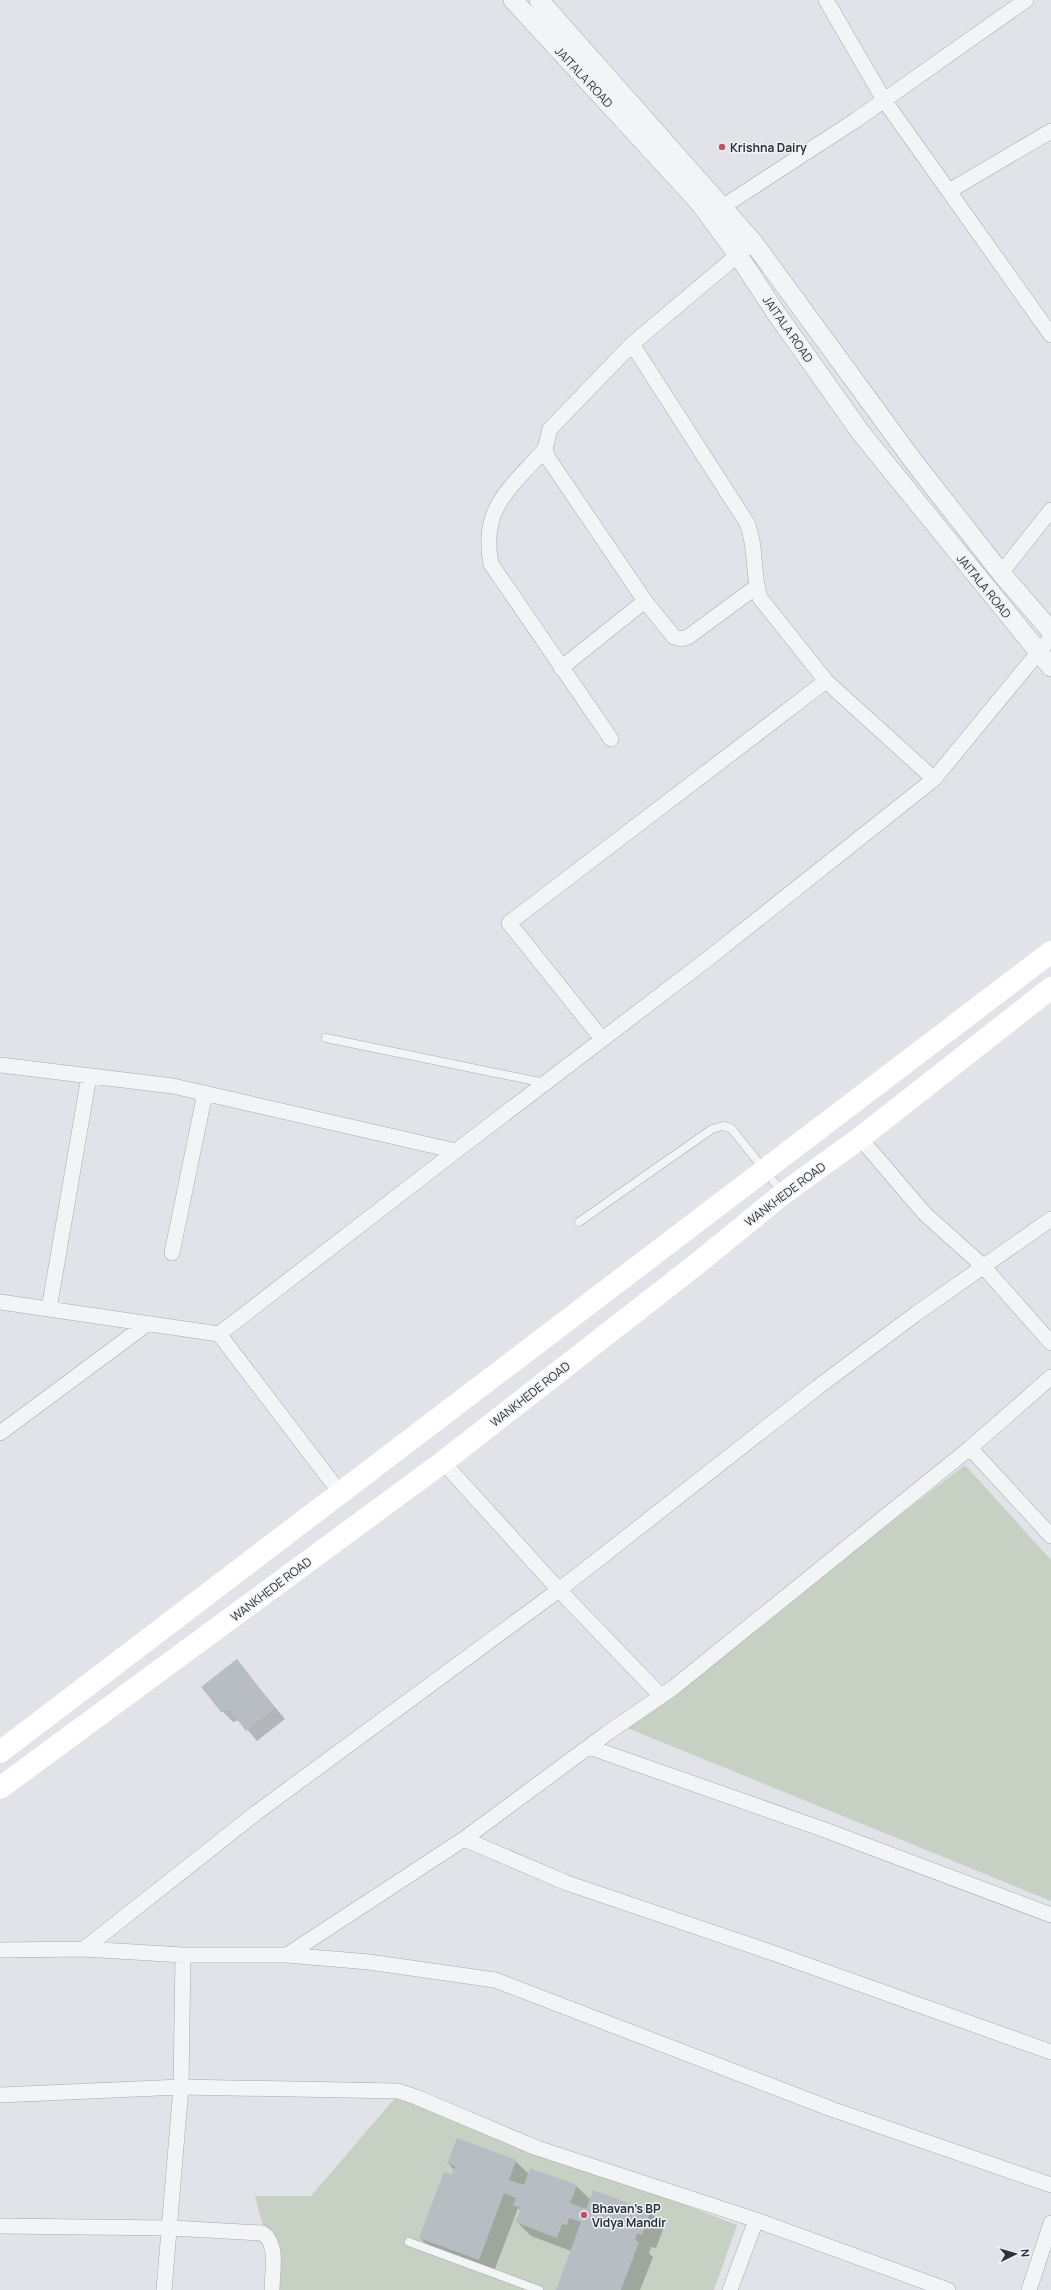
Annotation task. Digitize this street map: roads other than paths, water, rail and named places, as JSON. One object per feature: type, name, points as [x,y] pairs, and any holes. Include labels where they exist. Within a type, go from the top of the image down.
[{"type":"main road","points":[[0,1752],[341,1494],[765,1168],[1051,952]]},
{"type":"main road","name":"WANKHEDE ROAD","points":[[0,1788],[442,1462],[692,1268],[784,1193],[860,1138],[1051,988]]},
{"type":"street","name":"JAITALA ROAD","points":[[512,0],[699,202],[716,211],[738,255],[776,313],[861,433],[1051,667]]},
{"type":"street","name":"JAITALA ROAD","points":[[539,0],[716,211],[753,242],[914,462],[1001,573],[1051,631]]},
{"type":"street","points":[[826,0],[884,100],[1051,335]]},
{"type":"street","points":[[716,211],[884,100],[1026,0]]},
{"type":"street","points":[[949,191],[1051,131]]},
{"type":"street","points":[[611,739],[491,564],[488,531],[491,517],[498,502],[545,449],[550,429],[632,344],[753,242]]},
{"type":"street","points":[[632,344],[747,523],[753,542],[756,587],[760,598],[826,680],[934,779]]},
{"type":"street","points":[[545,449],[548,458],[644,601],[674,637],[682,639],[688,637],[756,587]]},
{"type":"street","points":[[1001,573],[1051,510]]},
{"type":"street","points":[[561,668],[644,601]]},
{"type":"street","points":[[218,1334],[709,958],[934,779],[1051,637]]},
{"type":"street","points":[[602,1039],[509,923],[826,680]]},
{"type":"street","points":[[0,1065],[173,1086],[456,1151]]},
{"type":"street","points":[[49,1309],[89,1076]]},
{"type":"street","points":[[172,1253],[206,1093]]},
{"type":"street","points":[[860,1138],[925,1214],[983,1266],[1051,1343]]},
{"type":"street","points":[[84,1949],[256,1813],[559,1590],[818,1387],[983,1266],[1051,1219]]},
{"type":"street","points":[[0,1302],[218,1334],[341,1494]]},
{"type":"street","points":[[0,1433],[147,1324]]},
{"type":"street","points":[[287,1955],[464,1839],[589,1746],[662,1696],[970,1448],[1051,1377]]},
{"type":"street","points":[[970,1448],[1051,1536]]},
{"type":"street","points":[[442,1462],[559,1590],[662,1696]]},
{"type":"street","points":[[589,1746],[825,1830],[1051,1915]]},
{"type":"street","points":[[464,1839],[567,1883],[769,1952],[1051,2052]]},
{"type":"street","points":[[0,1950],[84,1949],[183,1955],[287,1955],[369,1962],[495,1980],[834,2110],[1051,2185]]},
{"type":"street","points":[[164,2290],[171,2228],[181,2087],[183,1955]]},
{"type":"street","points":[[0,2095],[181,2087],[398,2091],[416,2097],[538,2148],[756,2220],[948,2290]]},
{"type":"street","points":[[730,2290],[756,2220]]},
{"type":"street","points":[[1028,2290],[1051,2223]]},
{"type":"street","points":[[0,2226],[171,2228],[249,2231],[262,2233],[269,2237],[272,2246],[272,2290]]},
{"type":"lane","points":[[326,1038],[545,1083]]},
{"type":"lane","points":[[579,1222],[712,1129],[723,1126],[731,1128],[784,1193]]},
{"type":"lane","points":[[409,2242],[539,2290]]},
{"type":"place","name":"Krishna Dairy","points":[[722,147]]},
{"type":"place","name":"Bhavan's BP Vidya Mandir","points":[[584,2215]]}]
